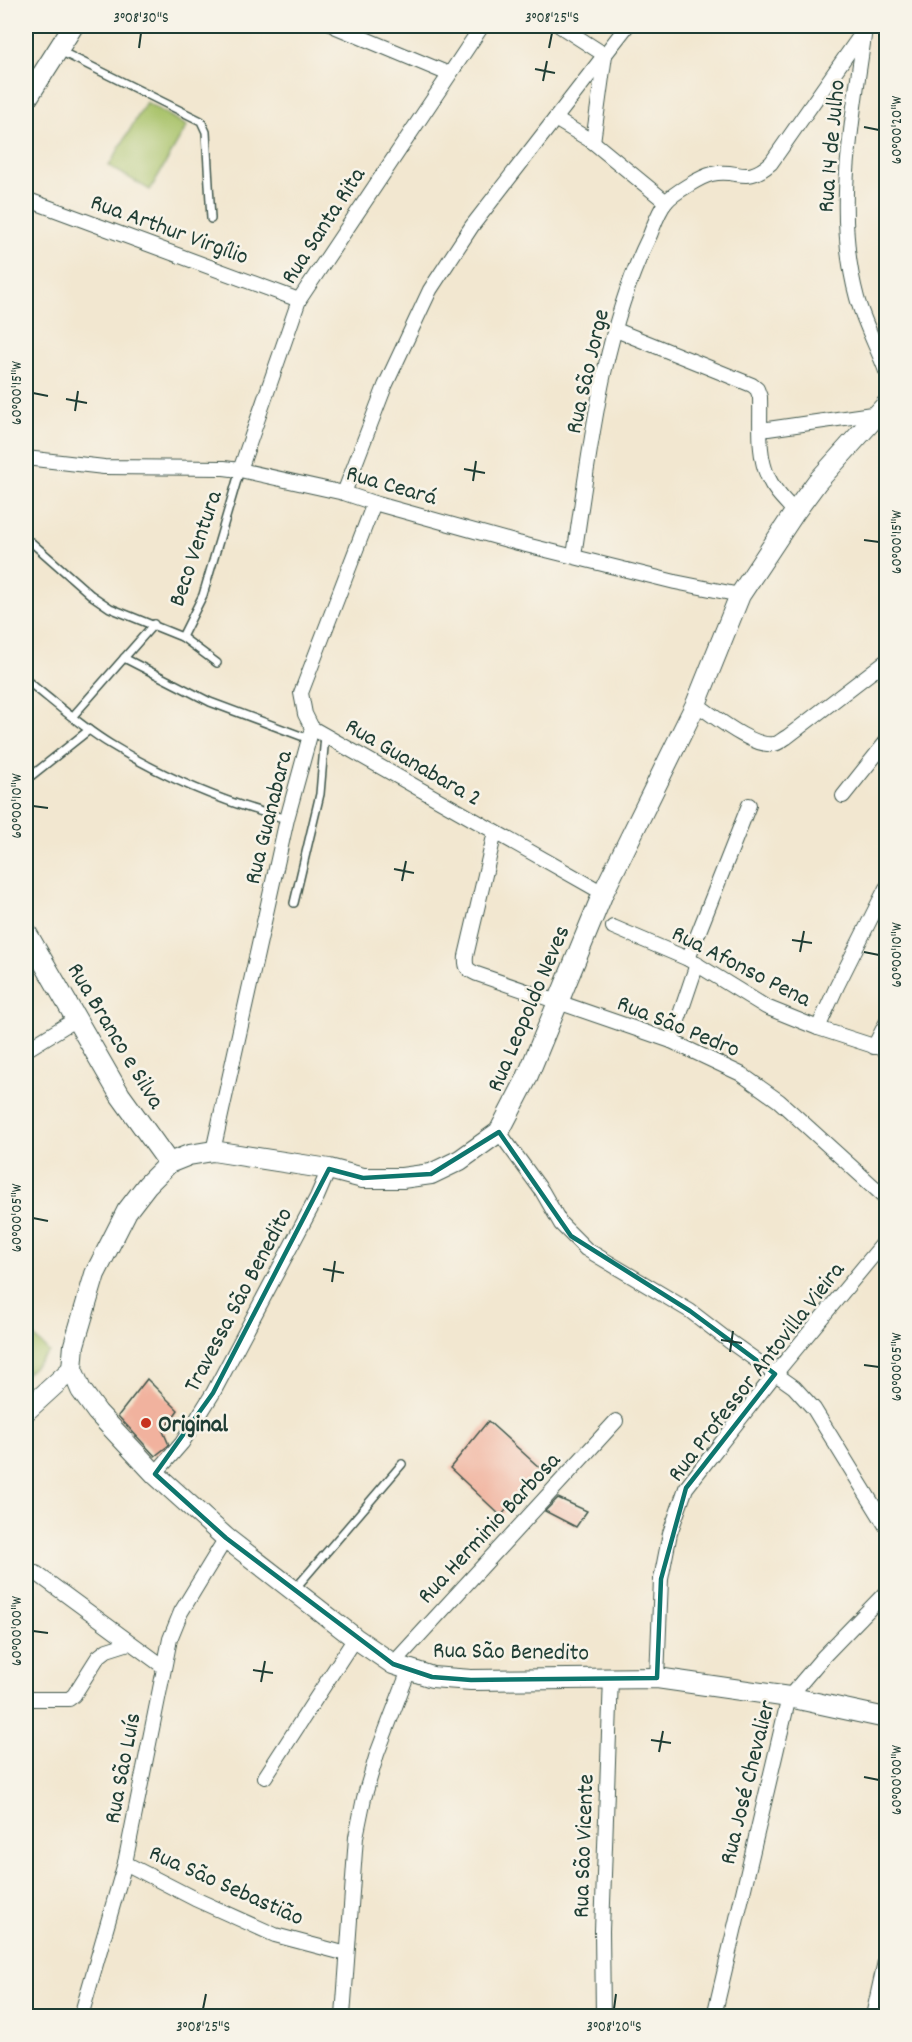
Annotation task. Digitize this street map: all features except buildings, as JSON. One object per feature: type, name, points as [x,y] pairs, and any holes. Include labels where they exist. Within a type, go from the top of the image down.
[{"type":"street","points":[[26,100],[74,26]]},
{"type":"street","points":[[334,26],[449,74]]},
{"type":"street","name":"Rua Santa Rita","points":[[240,470],[299,300],[482,26]]},
{"type":"street","points":[[560,26],[605,55]]},
{"type":"street","points":[[344,492],[385,386],[430,290],[472,226],[627,26]]},
{"type":"street","points":[[555,119],[593,142],[666,202],[699,179],[713,174],[752,176],[771,163],[866,26]]},
{"type":"street","name":"Rua 14 de Julho","points":[[866,26],[846,166],[846,236],[857,299],[886,371]]},
{"type":"street","points":[[593,142],[605,55]]},
{"type":"street","name":"Rua Arthur Virgílio","points":[[26,199],[299,300]]},
{"type":"street","name":"Rua São Jorge","points":[[574,556],[598,402],[616,330],[637,260],[666,202]]},
{"type":"street","points":[[616,330],[757,389],[760,397],[761,450],[768,477],[777,493],[795,512]]},
{"type":"street","points":[[761,430],[883,409]]},
{"type":"street","name":"Rua Leopoldo Neves","points":[[72,1369],[74,1345],[95,1274],[127,1211],[147,1185],[169,1163],[189,1155],[213,1151],[329,1169],[363,1178],[402,1178],[431,1174],[460,1160],[499,1132],[526,1080],[603,893],[696,704],[740,595],[817,482],[883,409]]},
{"type":"street","name":"Rua Ceará","points":[[26,458],[104,467],[240,470],[344,492],[374,503],[518,543],[675,582],[740,595]]},
{"type":"street","name":"Rua Guanabara","points":[[213,1151],[287,819],[310,733],[301,693],[374,503]]},
{"type":"street","points":[[696,704],[744,735],[761,743],[774,744],[787,737],[886,661]]},
{"type":"street","name":"Rua Guanabara 2","points":[[310,733],[324,735],[603,893]]},
{"type":"street","points":[[843,796],[886,742]]},
{"type":"street","points":[[671,1041],[692,961],[749,805]]},
{"type":"street","name":"Rua São Pedro","points":[[495,832],[466,956],[465,965],[472,972],[671,1041],[741,1074],[779,1101],[886,1197]]},
{"type":"street","points":[[818,1028],[886,888]]},
{"type":"street","name":"Rua Afonso Pena","points":[[613,927],[692,961],[766,1007],[818,1028],[880,1048]]},
{"type":"street","name":"Rua Branco e Silva","points":[[26,932],[120,1095],[169,1163]]},
{"type":"street","points":[[26,1050],[76,1018]]},
{"type":"street","points":[[880,1048],[886,1023]]},
{"type":"street","points":[[499,1132],[542,1191],[561,1224],[586,1249],[690,1311],[794,1387],[814,1409],[886,1526]]},
{"type":"street","name":"Travessa São Benedito","points":[[155,1474],[182,1443],[213,1393],[317,1197],[329,1169]]},
{"type":"street","name":"Rua Professor Antovilla Vieira","points":[[657,1678],[661,1579],[670,1533],[686,1488],[775,1374],[886,1240]]},
{"type":"street","points":[[26,1411],[72,1369]]},
{"type":"street","name":"Rua São Benedito","points":[[72,1369],[81,1390],[97,1412],[155,1474],[226,1538],[293,1591],[355,1638],[401,1667],[432,1677],[471,1680],[657,1678],[789,1697],[886,1718]]},
{"type":"street","name":"Rua Herminio Barbosa","points":[[343,2016],[356,1837],[364,1798],[401,1667],[616,1421]]},
{"type":"street","name":"Rua São Luís","points":[[81,2016],[124,1863],[170,1639],[181,1612],[226,1538]]},
{"type":"street","points":[[36,1574],[164,1667]]},
{"type":"street","name":"Rua José Chevalier","points":[[714,2016],[789,1697],[824,1656],[886,1592]]},
{"type":"street","points":[[265,1777],[355,1638]]},
{"type":"street","points":[[26,1699],[69,1699],[99,1657],[107,1650],[129,1643]]},
{"type":"street","name":"Rua São Vicente","points":[[603,2016],[602,1931],[610,1677]]},
{"type":"street","name":"Rua São Sebastião","points":[[124,1863],[195,1899],[275,1935],[347,1954]]},
{"type":"street","points":[[873,2016],[886,1957]]},
{"type":"lane","points":[[58,50],[201,121],[206,132],[211,219]]},
{"type":"lane","name":"Beco Ventura","points":[[182,637],[203,595],[240,470]]},
{"type":"lane","name":"Beco Ventura","points":[[31,542],[91,595],[110,608],[182,637],[217,663]]},
{"type":"lane","points":[[73,716],[154,624]]},
{"type":"lane","name":"Rua Guanabara 2","points":[[124,658],[210,702],[310,733]]},
{"type":"lane","points":[[26,680],[110,744],[186,785],[231,803],[287,819]]},
{"type":"lane","points":[[26,780],[89,730]]},
{"type":"lane","points":[[294,903],[320,794],[324,735]]},
{"type":"lane","points":[[293,1591],[402,1464]]},
{"type":"highlighted area","points":[[499,1132],[571,1236],[690,1311],[775,1374],[686,1488],[661,1579],[657,1678],[471,1680],[432,1677],[393,1664],[226,1538],[155,1474],[213,1393],[329,1169],[363,1178],[431,1174]]},
{"type":"green space","points":[[146,102],[187,126],[150,190],[109,166]]},
{"type":"green space","points":[[26,1329],[49,1352],[26,1374]]},
{"type":"place","name":"Original","points":[[146,1423]]}]
